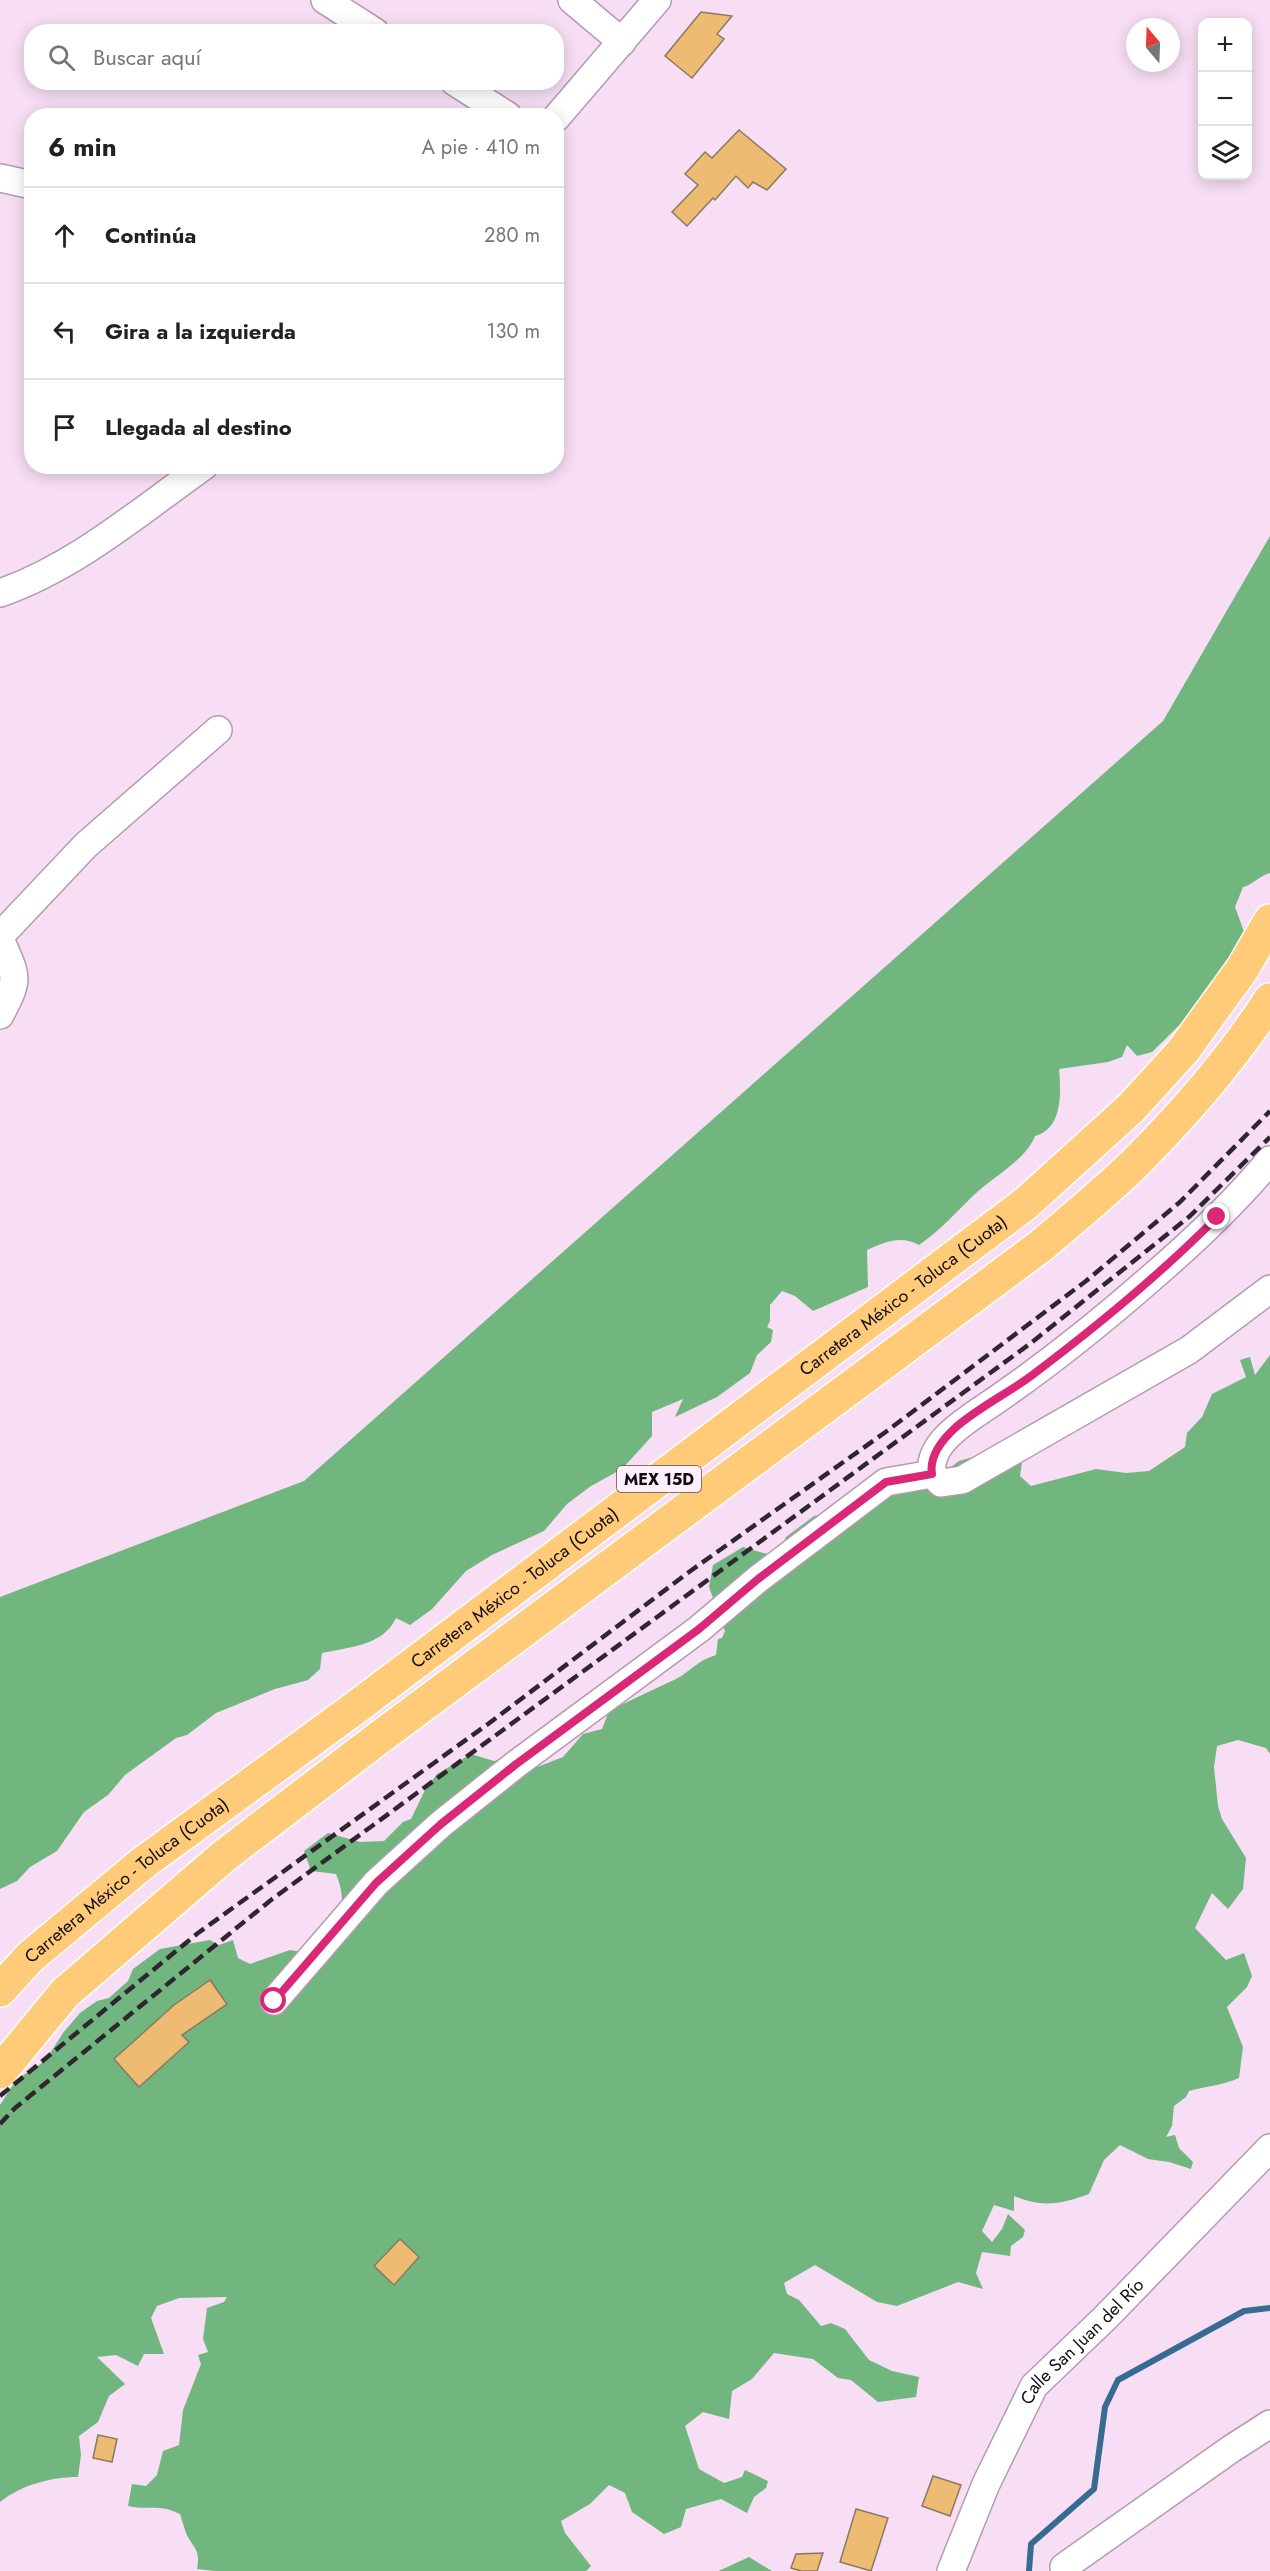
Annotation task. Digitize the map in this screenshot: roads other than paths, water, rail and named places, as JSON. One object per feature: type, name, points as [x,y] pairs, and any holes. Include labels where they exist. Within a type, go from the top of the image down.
[{"type":"highway","name":"Carretera México - Toluca (Cuota)","points":[[0,1990],[30,1957],[143,1863],[351,1711],[1025,1204],[1131,1108],[1183,1051],[1243,968],[1270,921]]},
{"type":"highway","name":"MEX 15D","points":[[0,2072],[65,1992],[225,1856],[376,1740],[1042,1245],[1143,1154],[1213,1077],[1250,1031],[1270,1000]]},
{"type":"street","points":[[325,0],[362,24]]},
{"type":"street","points":[[572,0],[622,42]]},
{"type":"street","points":[[564,109],[657,0]]},
{"type":"street","points":[[468,90],[496,108]]},
{"type":"street","points":[[0,178],[24,183]]},
{"type":"street","points":[[0,593],[31,582],[67,562],[193,474]]},
{"type":"street","points":[[0,1015],[14,988],[14,972],[0,938],[86,845],[218,730]]},
{"type":"street","points":[[1270,1160],[1251,1183],[1191,1243],[1105,1319],[1009,1392],[956,1427],[934,1455],[930,1463],[932,1474],[941,1482],[950,1483],[962,1480],[1189,1350],[1270,1289]]},
{"type":"street","points":[[274,2001],[376,1883],[441,1824],[496,1780],[699,1629],[758,1579],[886,1482],[932,1474]]},
{"type":"street","name":"Calle San Juan del Río","points":[[951,2571],[986,2484],[1034,2386],[1106,2317],[1270,2148]]},
{"type":"street","points":[[1064,2567],[1230,2449],[1270,2424]]},
{"type":"waterway","points":[[1029,2571],[1031,2544],[1094,2489],[1105,2407],[1118,2380],[1244,2311],[1270,2308]]},
{"type":"railway","points":[[0,2096],[198,1933],[488,1724],[689,1572],[887,1431],[1086,1281],[1180,1202],[1270,1111]]},
{"type":"railway","points":[[0,2124],[15,2108],[271,1900],[1031,1343],[1190,1216],[1270,1137]]}]
